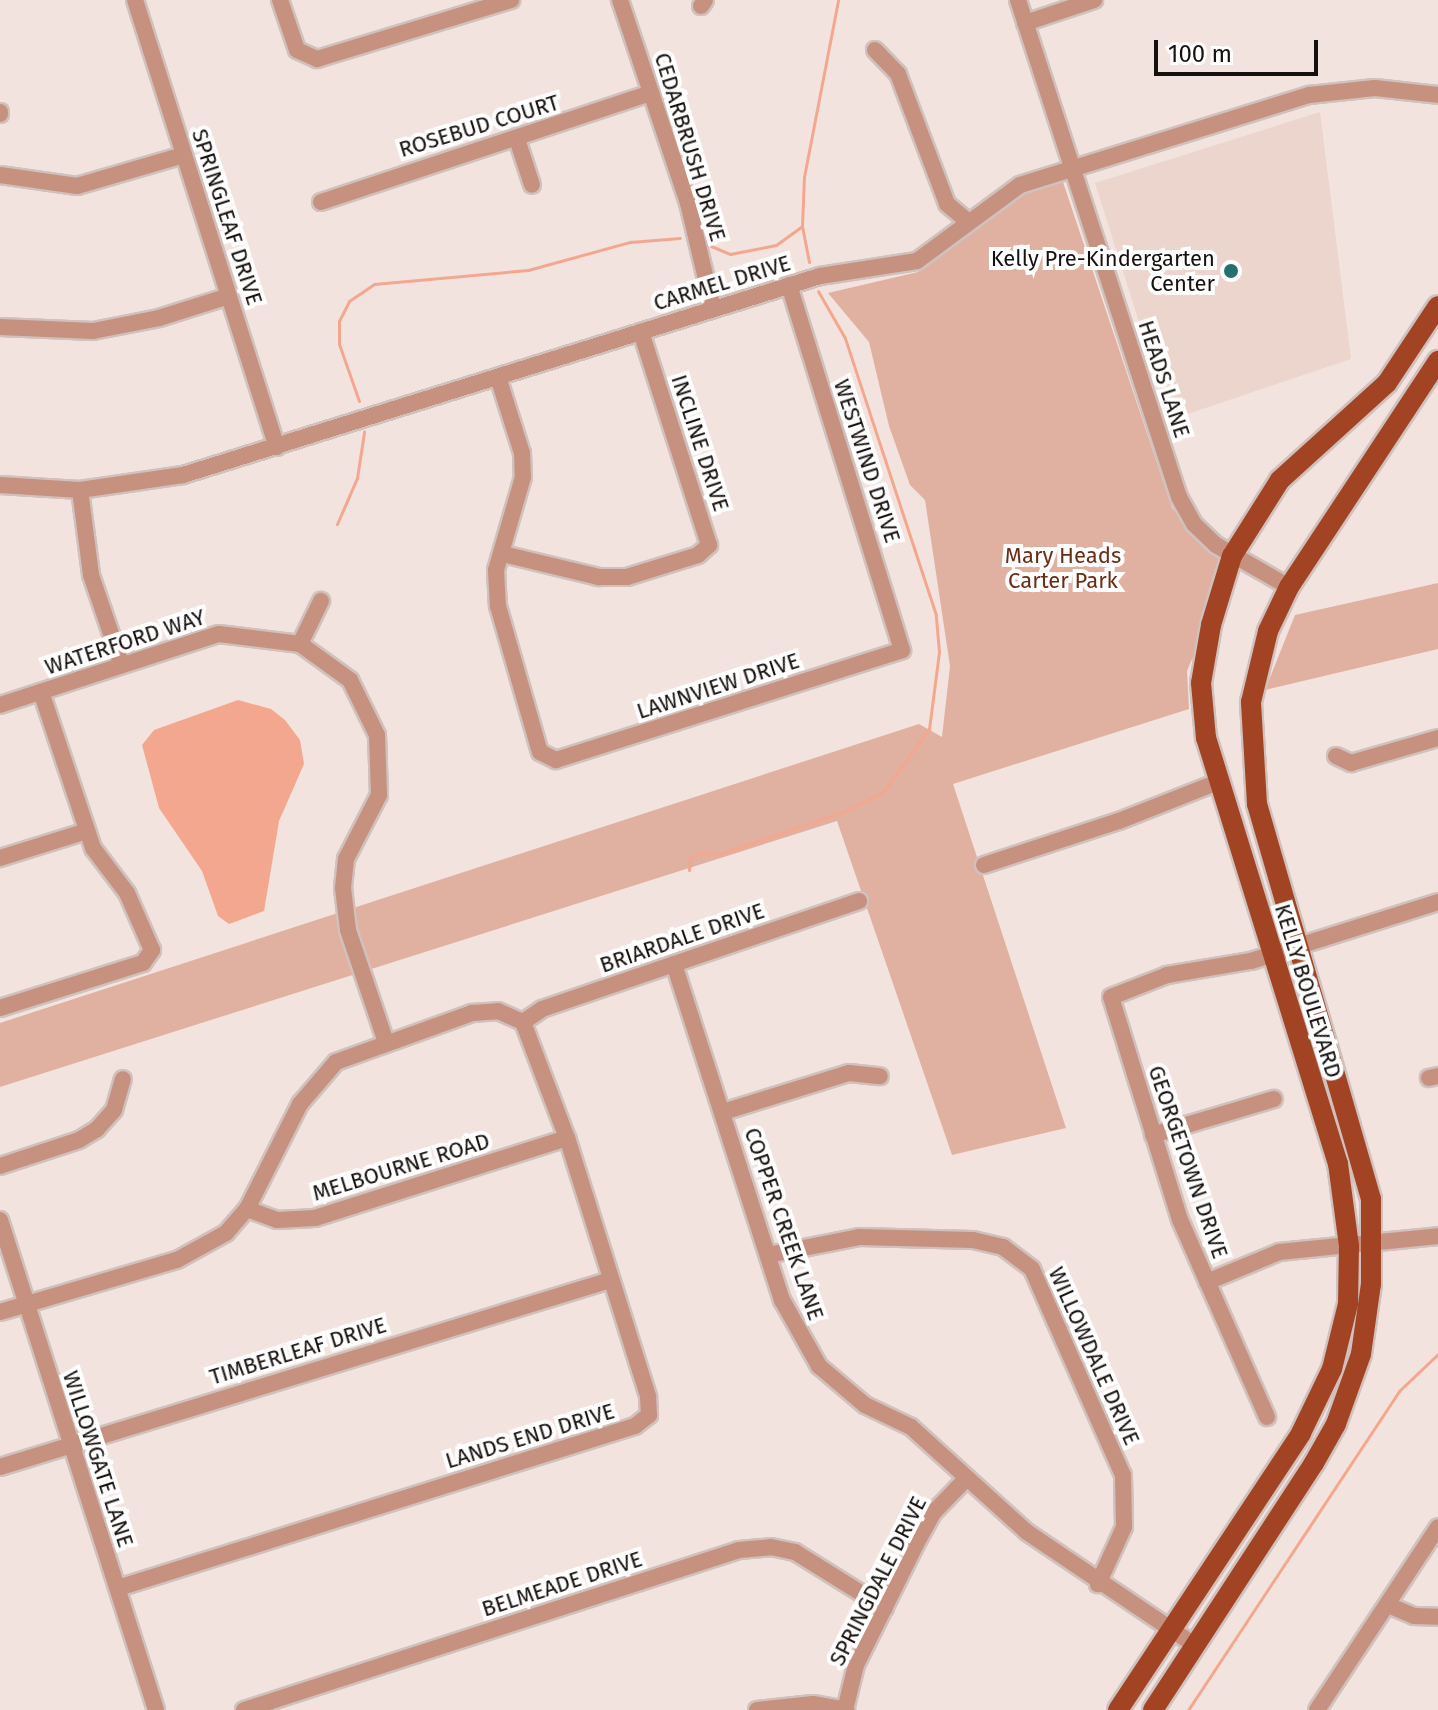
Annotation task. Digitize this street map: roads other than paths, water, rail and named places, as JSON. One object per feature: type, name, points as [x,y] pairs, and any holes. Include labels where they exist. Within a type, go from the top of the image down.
[{"type":"main road","name":"KELLY BOULEVARD","points":[[1118,1710],[1317,1402],[1332,1369],[1348,1304],[1349,1246],[1336,1154],[1206,738],[1201,683],[1211,625],[1232,556],[1280,480],[1387,383],[1438,306]]},
{"type":"main road","name":"KELLY BOULEVARD","points":[[1153,1710],[1336,1424],[1361,1354],[1373,1246],[1362,1158],[1296,948],[1257,804],[1250,731],[1257,664],[1289,587],[1438,361]]},
{"type":"street","name":"SPRINGLEAF DRIVE","points":[[135,0],[277,447]]},
{"type":"street","points":[[280,0],[297,50],[317,59],[511,0]]},
{"type":"street","name":"CEDARBRUSH DRIVE","points":[[620,0],[688,203],[713,309]]},
{"type":"street","name":"HEADS LANE","points":[[1018,0],[1179,497],[1194,524],[1232,556],[1289,587]]},
{"type":"street","points":[[1025,23],[1094,0]]},
{"type":"street","points":[[875,50],[898,74],[947,204],[967,221]]},
{"type":"street","name":"CARMEL DRIVE","points":[[0,485],[80,490],[183,475],[789,285],[917,261],[967,221],[1020,185],[1309,95],[1375,88],[1438,95]]},
{"type":"street","name":"ROSEBUD COURT","points":[[321,202],[651,93]]},
{"type":"street","points":[[517,139],[532,185]]},
{"type":"street","points":[[0,175],[77,186],[184,155]]},
{"type":"street","name":"WESTWIND DRIVE","points":[[789,285],[902,650]]},
{"type":"street","points":[[0,327],[93,331],[159,318],[229,296]]},
{"type":"street","name":"INCLINE DRIVE","points":[[503,554],[599,577],[627,577],[698,555],[709,545],[641,332]]},
{"type":"street","points":[[498,377],[522,453],[523,477],[503,554]]},
{"type":"street","points":[[80,490],[91,575],[121,663]]},
{"type":"street","name":"LAWNVIEW DRIVE","points":[[503,554],[496,570],[498,606],[540,752],[548,759],[902,650]]},
{"type":"street","points":[[300,644],[321,601]]},
{"type":"street","name":"WATERFORD WAY","points":[[0,705],[121,663],[219,634],[243,633],[300,644],[350,680],[377,735],[379,795],[346,859],[343,888],[348,930],[386,1042]]},
{"type":"street","points":[[0,1008],[151,958],[139,914],[101,863],[87,831],[41,692]]},
{"type":"street","points":[[1336,756],[1351,763],[1438,738]]},
{"type":"street","points":[[984,865],[1119,821],[1218,782]]},
{"type":"street","points":[[0,858],[87,831]]},
{"type":"street","name":"BRIARDALE DRIVE","points":[[523,1022],[542,1009],[859,901]]},
{"type":"street","points":[[1272,955],[1438,902]]},
{"type":"street","name":"GEORGETOWN DRIVE","points":[[1267,1417],[1180,1220],[1111,997],[1129,987],[1272,955]]},
{"type":"street","name":"COPPER CREEK LANE","points":[[674,964],[792,1323],[819,1366],[865,1405],[911,1427],[965,1480],[1098,1584],[1196,1646]]},
{"type":"street","points":[[0,1312],[203,1249],[247,1209],[280,1138],[316,1081],[336,1062],[472,1013],[498,1011],[523,1022]]},
{"type":"street","name":"LANDS END DRIVE","points":[[118,1588],[635,1426],[649,1415],[648,1396],[567,1138],[523,1022]]},
{"type":"street","points":[[723,1112],[849,1073],[880,1076]]},
{"type":"street","points":[[0,1166],[79,1140],[97,1129],[114,1110],[123,1079]]},
{"type":"street","points":[[1153,1135],[1274,1099]]},
{"type":"street","name":"MELBOURNE ROAD","points":[[247,1209],[277,1220],[315,1218],[567,1138]]},
{"type":"street","name":"WILLOWGATE LANE","points":[[0,1220],[23,1304],[156,1710]]},
{"type":"street","points":[[1207,1282],[1279,1252],[1373,1246],[1438,1236]]},
{"type":"street","name":"WILLOWDALE DRIVE","points":[[768,1255],[860,1237],[973,1240],[1003,1247],[1032,1269],[1123,1475],[1124,1527],[1098,1584]]},
{"type":"street","name":"TIMBERLEAF DRIVE","points":[[0,1467],[610,1280]]},
{"type":"street","name":"SPRINGDALE DRIVE","points":[[845,1710],[856,1665],[934,1512],[965,1480]]},
{"type":"street","points":[[1317,1710],[1438,1527]]},
{"type":"street","name":"BELMEADE DRIVE","points":[[244,1710],[739,1550],[771,1547],[795,1552],[885,1608]]},
{"type":"street","points":[[1388,1605],[1414,1616],[1438,1617]]},
{"type":"street","points":[[757,1710],[813,1704],[845,1710]]},
{"type":"waterway","points":[[809,262],[802,226],[804,177],[838,0]]},
{"type":"waterway","points":[[711,246],[730,254],[776,245],[802,226]]},
{"type":"waterway","points":[[359,401],[339,344],[339,321],[349,301],[374,284],[528,270],[630,242],[680,238]]},
{"type":"waterway","points":[[689,870],[690,858],[700,853],[720,854],[843,812],[883,792],[929,729],[939,652],[936,615],[845,338],[818,291]]},
{"type":"waterway","points":[[337,524],[357,478],[364,432]]},
{"type":"waterway","points":[[1188,1710],[1399,1391],[1438,1354]]},
{"type":"place","name":"Kelly Pre-Kindergarten Center","points":[[1231,271]]},
{"type":"park label","name":"Mary Heads Carter Park","points":[[1063,568]]}]
